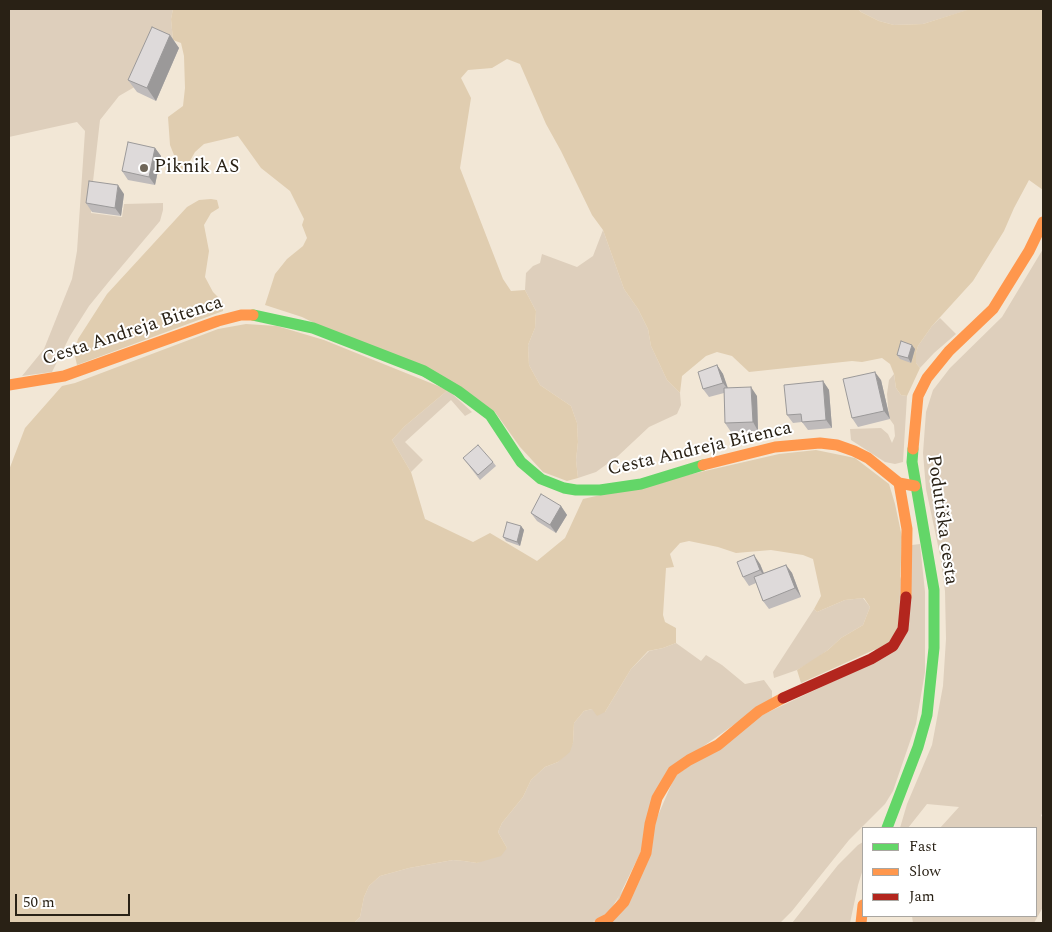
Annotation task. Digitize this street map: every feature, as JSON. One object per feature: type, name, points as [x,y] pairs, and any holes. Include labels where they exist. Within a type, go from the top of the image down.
[{"type":"street","name":"Podutiška cesta","points":[[887,827],[918,748],[927,715],[934,648],[934,590],[912,462],[918,396],[927,378],[950,351],[993,309],[1029,251],[1043,222]]},
{"type":"street","name":"Cesta Andreja Bitenca","points":[[9,385],[53,380],[218,321],[241,315],[257,315],[313,328],[424,371],[458,391],[490,415],[521,462],[541,479],[564,488],[600,490],[641,484],[720,460],[775,447],[820,443],[837,445],[868,458],[899,483],[915,486]]},
{"type":"street","points":[[600,923],[608,919],[624,902],[646,853],[650,824],[658,798],[673,771],[689,760],[718,745],[759,711],[774,702],[871,659],[893,646],[903,629],[906,598],[907,528],[899,483]]},
{"type":"shaded area","points":[[9,9],[173,9],[171,19],[173,40],[138,85],[119,96],[100,120],[91,199],[91,213],[122,217],[124,204],[163,203],[160,221],[89,306],[70,336],[52,372],[22,376],[44,349],[72,279],[77,251],[85,131],[77,122],[9,137]]},
{"type":"shaded area","points":[[173,9],[858,9],[879,21],[894,25],[923,24],[970,9],[1043,9],[1043,190],[1029,180],[1004,231],[973,281],[932,326],[918,346],[916,363],[920,368],[907,396],[901,395],[896,388],[890,364],[882,358],[862,362],[852,361],[749,372],[732,356],[717,352],[706,356],[682,376],[680,393],[667,380],[651,346],[648,329],[638,309],[624,289],[603,230],[592,215],[546,124],[520,64],[507,59],[492,68],[468,70],[461,78],[471,98],[460,168],[503,279],[511,291],[525,290],[536,311],[535,328],[528,345],[529,365],[540,385],[571,406],[577,423],[578,442],[576,460],[578,478],[567,481],[543,472],[520,447],[495,412],[302,317],[265,305],[275,274],[287,259],[303,246],[307,238],[302,225],[304,219],[290,191],[261,168],[238,136],[204,144],[195,152],[182,175],[170,145],[168,117],[183,106],[185,88],[184,56],[181,43],[173,40],[171,19]]},
{"type":"shaded area","points":[[858,9],[968,10],[923,24],[894,25],[879,21]]},
{"type":"shaded area","points":[[199,200],[217,200],[219,208],[211,213],[204,225],[209,251],[205,277],[213,292],[223,302],[223,311],[77,365],[74,352],[78,339],[107,294],[187,207]]},
{"type":"shaded area","points":[[603,230],[624,289],[638,309],[648,329],[651,346],[667,380],[680,393],[681,405],[677,414],[649,427],[618,456],[596,472],[578,478],[576,460],[578,442],[577,423],[571,406],[540,385],[529,365],[528,345],[535,328],[536,311],[525,290],[526,273],[533,266],[540,263],[542,254],[577,267],[593,256]]},
{"type":"shaded area","points":[[1043,249],[1043,811],[1041,816],[1043,817],[1043,907],[1034,923],[913,923],[912,917],[1037,917],[1037,827],[941,827],[959,807],[927,804],[909,827],[900,827],[907,804],[932,745],[943,686],[946,639],[945,591],[940,555],[926,489],[923,453],[926,412],[933,390],[950,368],[1002,317]]},
{"type":"shaded area","points":[[940,318],[956,334],[920,368],[916,363],[918,346]]},
{"type":"shaded area","points":[[246,324],[277,326],[324,340],[448,390],[405,426],[392,440],[411,472],[425,519],[473,542],[490,533],[537,561],[565,538],[583,499],[779,454],[816,450],[855,458],[889,484],[895,504],[902,537],[898,628],[887,644],[801,683],[797,670],[828,650],[841,638],[863,625],[870,607],[864,598],[845,600],[817,612],[814,609],[821,596],[813,559],[803,555],[771,550],[736,553],[689,541],[680,543],[670,554],[674,567],[666,568],[663,615],[665,622],[676,628],[676,643],[648,651],[631,669],[605,712],[597,716],[592,709],[584,711],[574,723],[573,743],[570,752],[558,762],[545,767],[531,780],[523,797],[502,823],[498,832],[507,848],[501,856],[477,863],[453,860],[409,868],[380,876],[369,886],[364,897],[360,917],[354,923],[9,923],[9,470],[25,428],[62,386],[75,383],[218,329]]},
{"type":"shaded area","points":[[894,374],[896,388],[901,395],[907,396],[903,462],[895,464],[885,462],[851,440],[850,429],[881,428],[888,434],[892,443],[895,436],[894,425],[889,418],[887,394],[889,380]]},
{"type":"shaded area","points":[[448,390],[472,412],[465,416],[451,400],[405,442],[423,460],[411,472],[392,440],[405,426]]},
{"type":"shaded area","points":[[920,544],[925,592],[925,672],[916,724],[893,791],[885,804],[849,840],[792,911],[780,923],[606,923],[653,827],[675,776],[758,717],[870,664],[912,545]]},
{"type":"shaded area","points":[[863,598],[870,607],[863,625],[841,638],[813,661],[797,670],[774,678],[773,672],[814,609],[817,612],[845,600]]},
{"type":"shaded area","points":[[676,643],[701,661],[706,655],[722,665],[745,684],[764,680],[772,691],[772,698],[668,771],[641,861],[606,917],[590,923],[354,923],[360,917],[364,897],[369,886],[380,876],[409,868],[453,860],[477,863],[507,848],[498,832],[502,823],[523,797],[531,780],[545,767],[558,762],[573,743],[574,723],[584,711],[592,709],[605,712],[631,669],[649,651]]},
{"type":"shaded area","points":[[862,843],[862,872],[850,923],[792,923],[838,865]]},
{"type":"building","points":[[152,27],[170,35],[147,88],[128,80]]},
{"type":"building","points":[[128,142],[155,148],[149,177],[122,171]]},
{"type":"building","points":[[89,181],[118,185],[115,208],[86,203]]},
{"type":"building","points":[[901,341],[912,345],[908,358],[897,355]]},
{"type":"building","points":[[717,365],[723,383],[703,389],[698,372]]},
{"type":"building","points":[[875,372],[884,411],[852,418],[843,379]]},
{"type":"building","points":[[823,381],[826,420],[802,422],[801,414],[787,415],[784,385]]},
{"type":"building","points":[[751,387],[753,422],[725,423],[724,388]]},
{"type":"building","points":[[478,445],[493,462],[478,475],[463,458]]},
{"type":"building","points":[[541,494],[561,506],[550,525],[531,513]]},
{"type":"building","points":[[507,522],[521,526],[517,542],[503,537]]},
{"type":"building","points":[[754,555],[760,570],[743,577],[737,562]]},
{"type":"building","points":[[786,565],[795,588],[763,601],[754,577]]},
{"type":"traffic: fast","points":[[253,315],[313,328],[424,371],[458,391],[490,415],[521,462],[541,479],[564,488],[600,490],[641,484],[703,465]]},
{"type":"traffic: fast","points":[[887,827],[918,747],[927,715],[934,648],[934,590],[912,462],[913,449]]},
{"type":"traffic: slow","points":[[913,449],[918,396],[927,378],[949,351],[993,309],[1029,251],[1043,222]]},
{"type":"traffic: slow","points":[[9,385],[64,376],[218,321],[241,315],[253,315]]},
{"type":"traffic: slow","points":[[703,465],[775,447],[820,443],[837,445],[854,451],[868,458],[899,483],[915,486]]},
{"type":"traffic: slow","points":[[899,483],[907,529],[906,597]]},
{"type":"traffic: slow","points":[[600,923],[608,919],[624,902],[646,853],[650,824],[657,798],[673,771],[689,760],[718,745],[759,711],[783,698]]},
{"type":"traffic: slow","points":[[861,923],[862,914]]},
{"type":"traffic: jam","points":[[783,698],[871,659],[893,646],[903,629],[906,597]]},
{"type":"place","name":"Piknik AS","points":[[144,168]]}]
